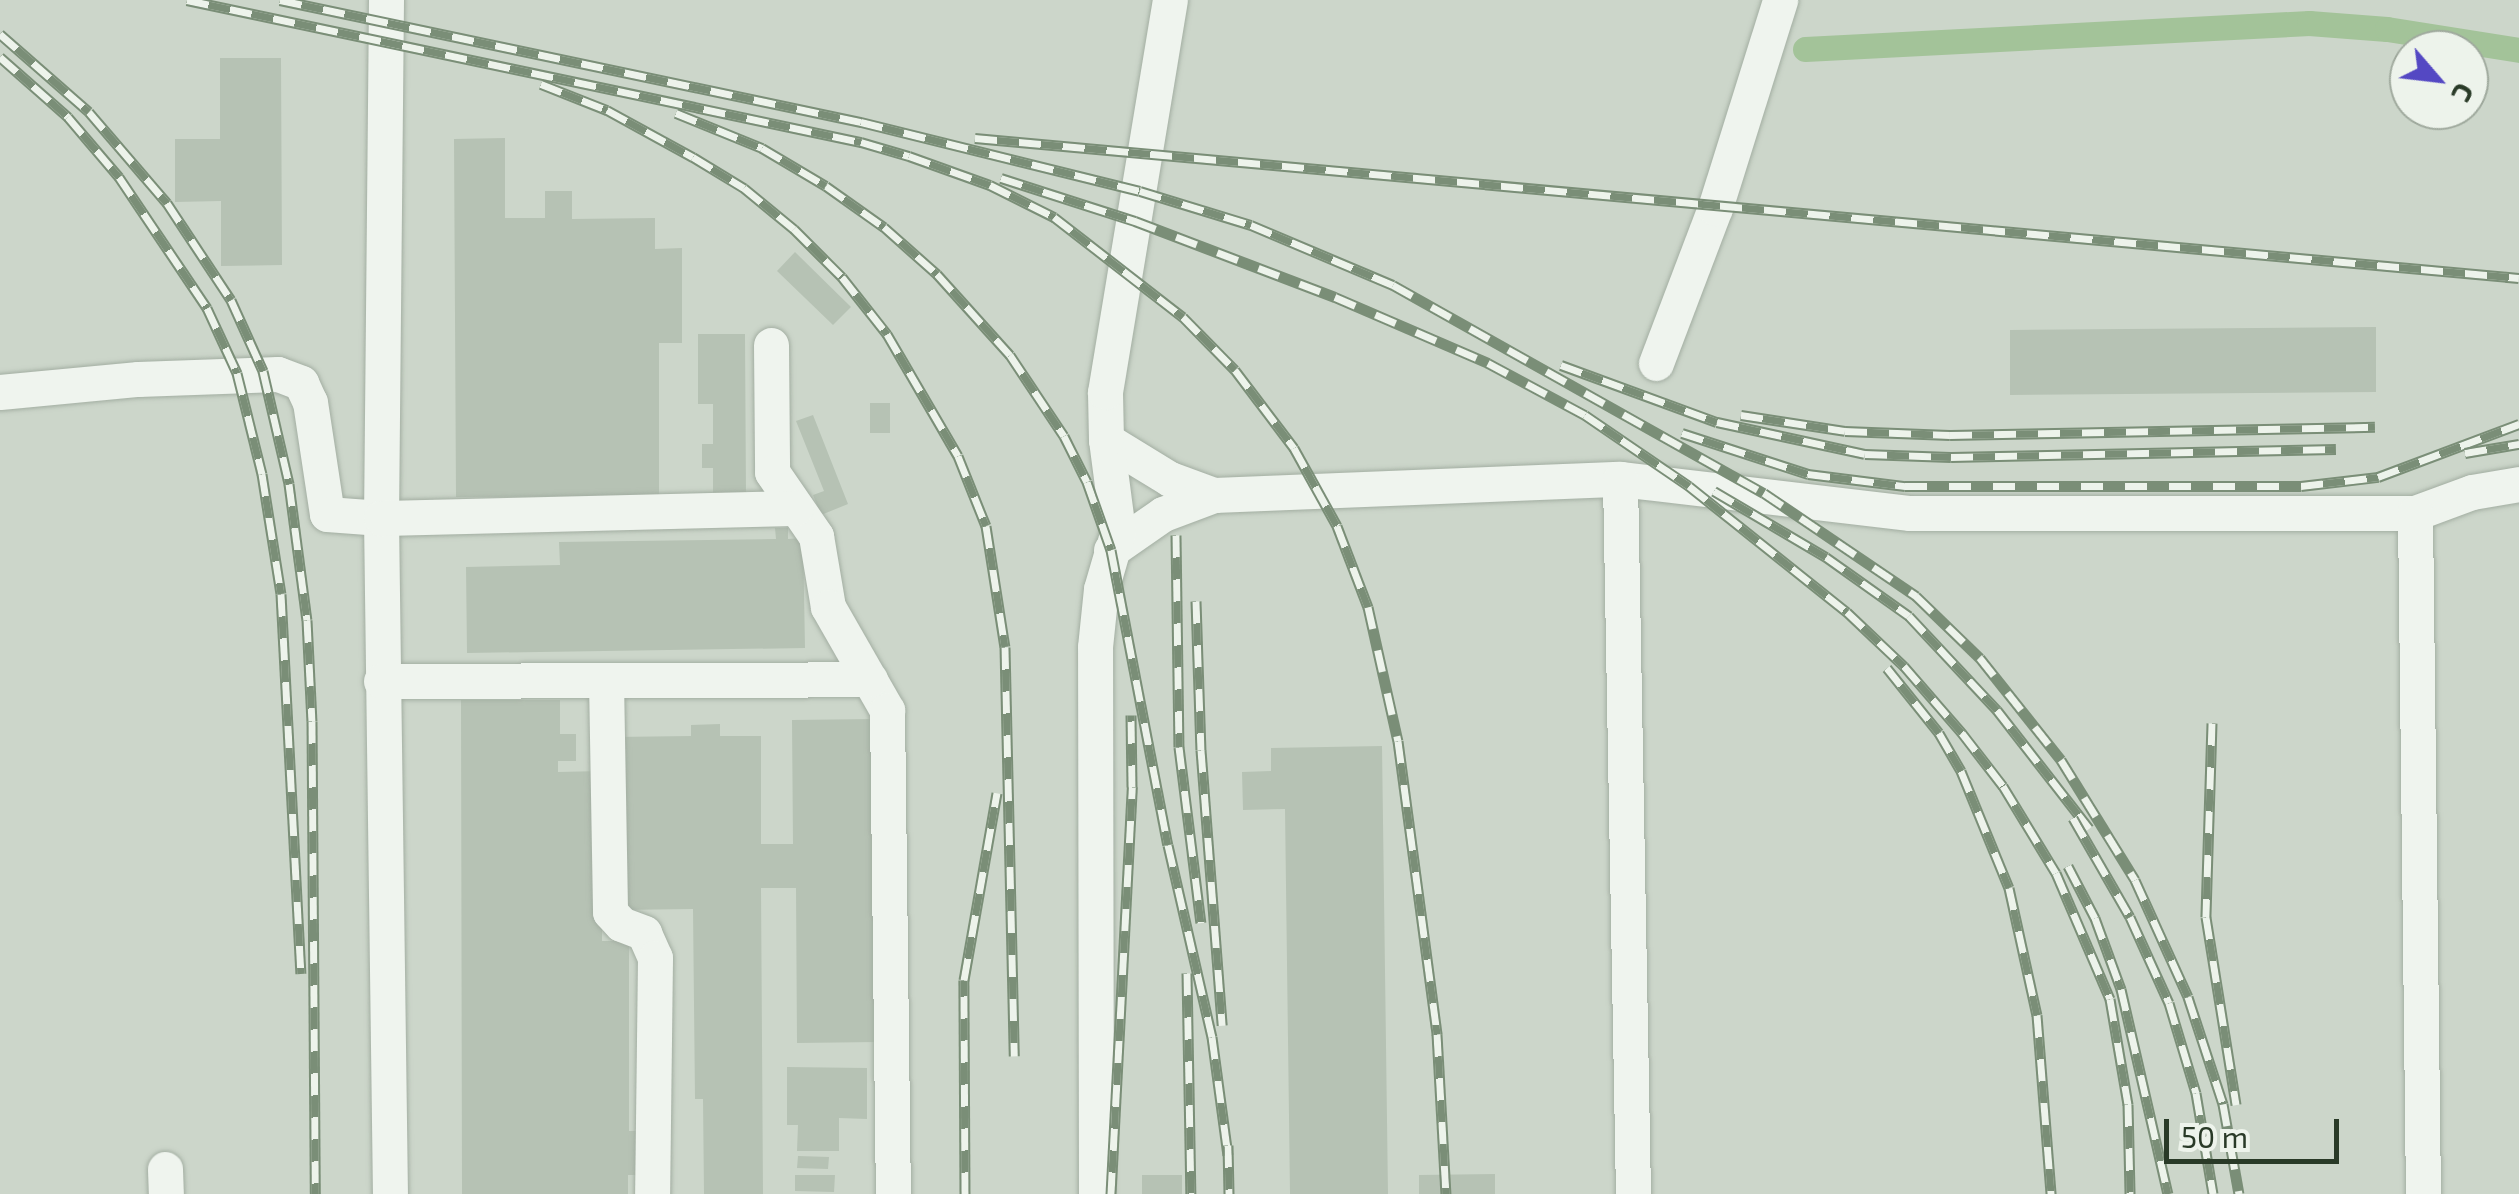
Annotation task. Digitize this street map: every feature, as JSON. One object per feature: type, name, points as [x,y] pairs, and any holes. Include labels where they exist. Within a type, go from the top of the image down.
[{"type":"lane","points":[[386,0],[380,518],[390,1194]]},
{"type":"lane","points":[[1096,1194],[1096,647],[1101,589],[1118,518],[1106,440],[1105,392],[1170,0]]},
{"type":"lane","points":[[1656,363],[1715,208],[1780,0]]},
{"type":"lane","points":[[771,345],[772,472],[821,548],[828,608],[887,710],[893,1194]]},
{"type":"lane","points":[[0,392],[138,379],[278,374],[301,383],[310,402],[327,514],[380,518],[796,508]]},
{"type":"lane","points":[[1106,440],[1170,479],[1214,495]]},
{"type":"lane","points":[[1111,550],[1163,514],[1214,495],[1620,479],[1910,513],[2415,513],[2472,492],[2519,484]]},
{"type":"lane","points":[[1620,479],[1633,1194]]},
{"type":"lane","points":[[2415,513],[2424,1194]]},
{"type":"lane","points":[[381,680],[870,679]]},
{"type":"lane","points":[[606,680],[610,912],[621,924],[644,933],[655,958],[652,1194]]},
{"type":"shaded area","points":[[0,0],[2519,0],[2519,1194],[0,1194]]},
{"type":"building","points":[[220,58],[281,58],[282,265],[221,266],[221,201],[175,202],[175,139],[220,139]]},
{"type":"building","points":[[505,138],[505,218],[545,218],[545,191],[572,191],[572,219],[655,218],[655,249],[682,248],[682,343],[659,343],[659,496],[456,497],[454,139]]},
{"type":"building","points":[[795,252],[851,307],[833,325],[777,271]]},
{"type":"building","points":[[2376,327],[2376,392],[2010,395],[2010,330]]},
{"type":"building","points":[[698,334],[745,334],[746,497],[713,497],[713,468],[702,468],[702,444],[713,444],[713,404],[698,404]]},
{"type":"building","points":[[870,403],[890,403],[890,433],[870,433]]},
{"type":"building","points":[[813,415],[848,504],[821,515],[813,495],[824,491],[796,421]]},
{"type":"building","points":[[775,528],[788,528],[788,539],[803,538],[805,648],[467,653],[466,567],[560,565],[559,542],[776,539]]},
{"type":"building","points":[[461,700],[560,700],[560,734],[576,734],[576,761],[558,761],[558,772],[602,771],[602,941],[629,941],[629,1131],[645,1131],[645,1175],[628,1175],[628,1194],[462,1194]]},
{"type":"building","points":[[875,719],[877,1042],[797,1043],[796,888],[761,888],[763,1194],[704,1194],[703,1099],[695,1099],[693,909],[616,910],[615,737],[691,736],[691,725],[720,724],[720,736],[761,736],[761,844],[793,844],[792,720]]},
{"type":"building","points":[[1382,746],[1388,1194],[1290,1194],[1285,809],[1243,810],[1242,772],[1271,771],[1271,748]]},
{"type":"building","points":[[787,1067],[867,1068],[867,1119],[839,1118],[839,1151],[797,1151],[798,1125],[787,1125]]},
{"type":"building","points":[[798,1156],[829,1157],[828,1169],[797,1168]]},
{"type":"building","points":[[1495,1174],[1495,1194],[1419,1194],[1419,1175]]},
{"type":"building","points":[[795,1175],[835,1175],[834,1192],[795,1191]]},
{"type":"building","points":[[1142,1175],[1182,1175],[1182,1194],[1142,1194]]},
{"type":"waterway","points":[[1805,49],[2309,23],[2387,29],[2519,50]]},
{"type":"railway","points":[[187,0],[861,142],[909,156],[990,185],[1054,217],[1183,317],[1235,370],[1294,448],[1337,526],[1368,607],[1398,741],[1437,1034],[1446,1194]]},
{"type":"railway","points":[[280,0],[861,122],[1140,191],[1251,225],[1393,285],[1764,493],[1916,596],[1980,658],[2061,760],[2135,880],[2188,997],[2223,1104],[2239,1194]]},
{"type":"railway","points":[[0,34],[89,112],[167,203],[231,300],[263,371],[289,484],[307,620],[312,721],[315,1194]]},
{"type":"railway","points":[[0,57],[68,117],[119,177],[207,308],[237,373],[262,474],[281,594],[301,973]]},
{"type":"railway","points":[[541,84],[607,110],[693,157],[744,188],[794,229],[842,277],[887,334],[958,456],[986,526],[1005,647],[1014,1056]]},
{"type":"railway","points":[[676,113],[762,148],[884,227],[937,274],[1010,355],[1064,436],[1087,482],[1111,550],[1168,845],[1212,1037],[1228,1155]]},
{"type":"railway","points":[[975,138],[2519,278]]},
{"type":"railway","points":[[1001,178],[1135,221],[1335,297],[1488,363],[1585,415],[1689,486],[1847,612],[1904,666],[1962,733],[2003,786],[2056,873],[2110,999],[2128,1104],[2130,1194]]},
{"type":"railway","points":[[1561,365],[1717,422],[1865,454],[1951,457],[2336,449]]},
{"type":"railway","points":[[1741,415],[1845,431],[1950,435],[2375,427]]},
{"type":"railway","points":[[1682,433],[1808,474],[1905,486],[2301,486],[2378,477],[2519,424]]},
{"type":"railway","points":[[2465,453],[2519,444]]},
{"type":"railway","points":[[1714,491],[1826,557],[1909,616],[1997,710],[2089,828]]},
{"type":"railway","points":[[1176,535],[1179,747],[1201,923]]},
{"type":"railway","points":[[1196,601],[1201,750],[1222,1025]]},
{"type":"railway","points":[[1887,668],[1939,733],[1961,771],[2009,888],[2037,1015],[2051,1194]]},
{"type":"railway","points":[[1111,1194],[1132,787],[1131,715]]},
{"type":"railway","points":[[2212,723],[2206,917],[2236,1105]]},
{"type":"railway","points":[[965,1194],[964,980],[997,793]]},
{"type":"railway","points":[[2073,818],[2130,917],[2169,1003],[2196,1093],[2213,1194]]},
{"type":"railway","points":[[2068,866],[2095,918],[2121,989],[2168,1194]]},
{"type":"railway","points":[[1187,973],[1191,1194]]},
{"type":"railway","points":[[1228,1145],[1229,1194]]}]
